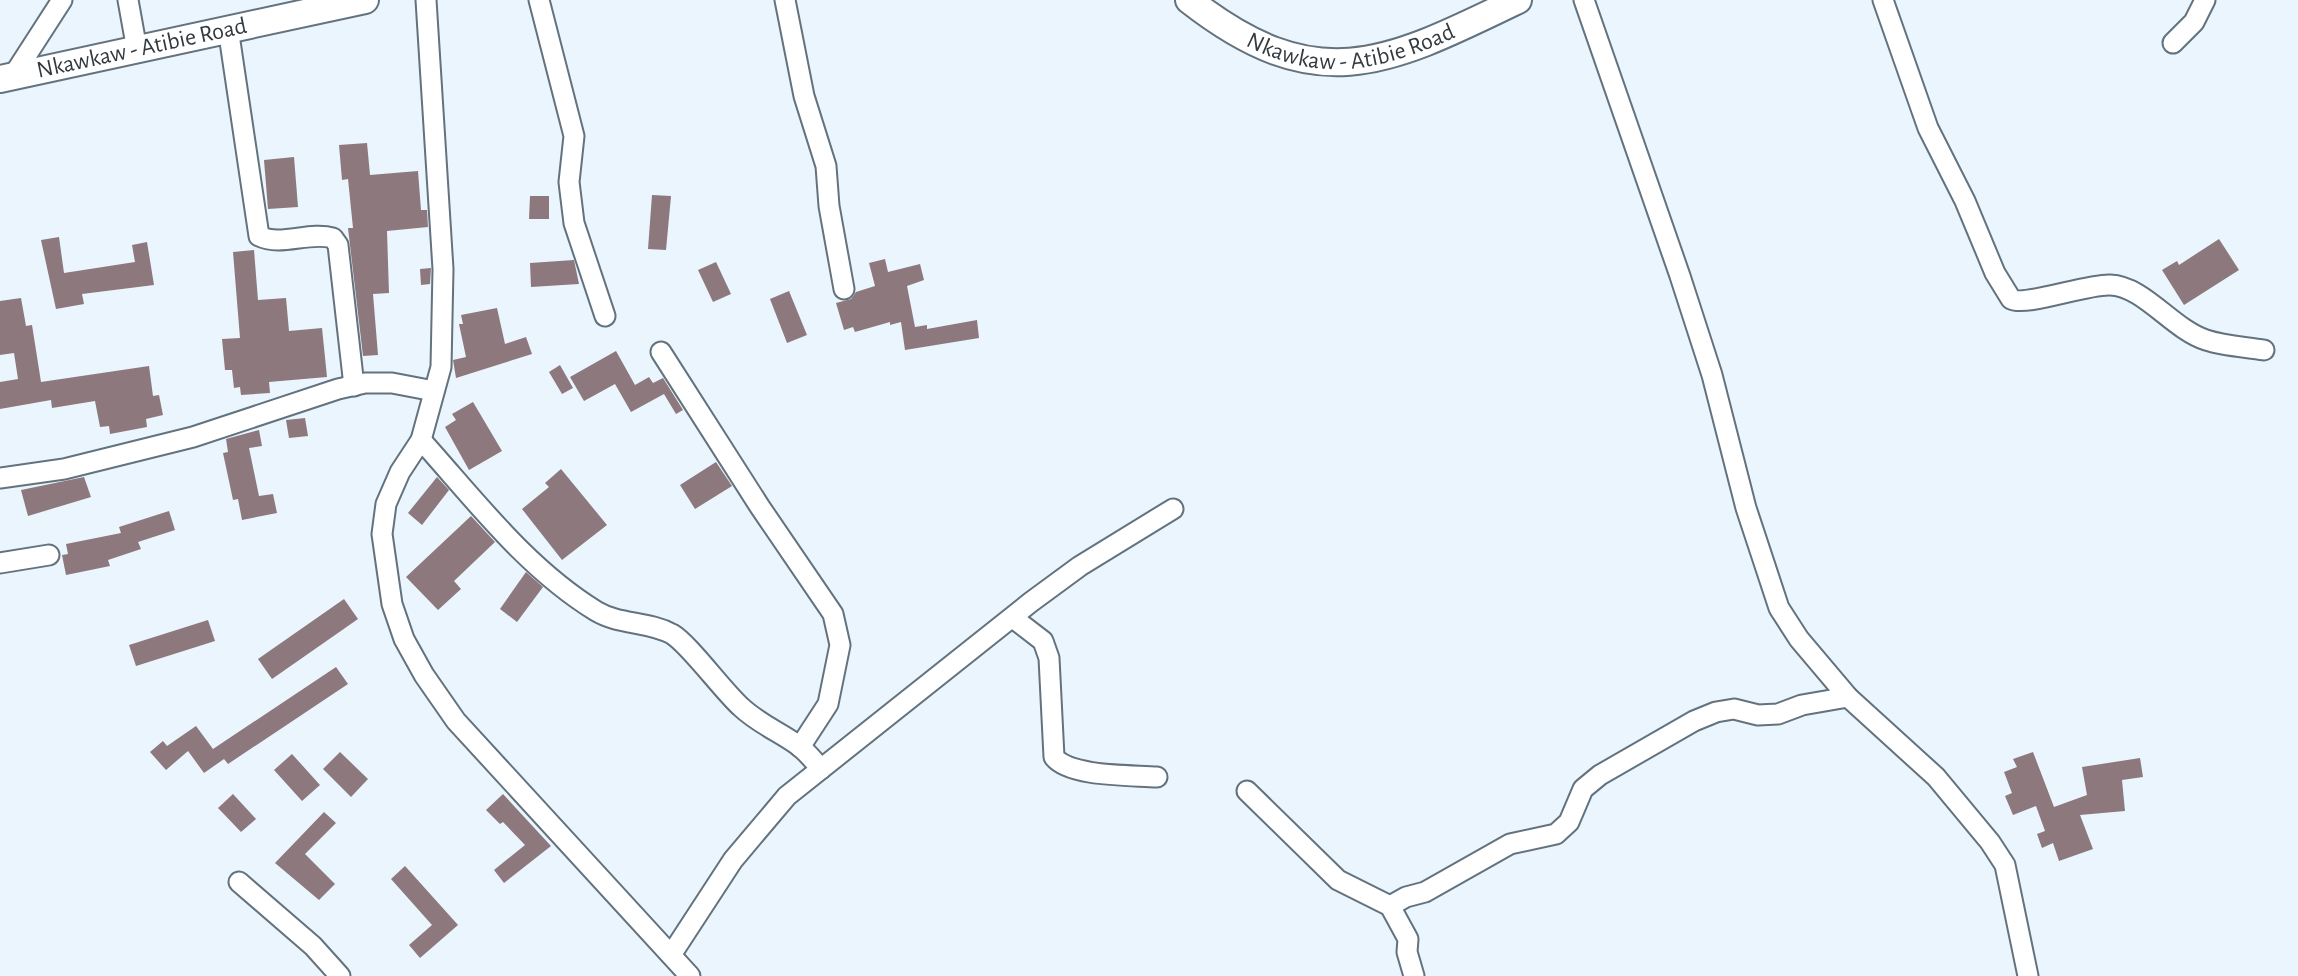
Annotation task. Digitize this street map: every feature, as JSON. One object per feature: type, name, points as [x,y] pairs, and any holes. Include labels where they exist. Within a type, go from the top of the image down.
[{"type":"main road","name":"Nkawkaw - Atibie Road","points":[[6,77],[365,0]]},
{"type":"main road","name":"Nkawkaw - Atibie Road","points":[[1189,0],[1261,47],[1317,61],[1350,64],[1381,59],[1418,45],[1518,0]]},
{"type":"street","points":[[6,77],[62,0]]},
{"type":"street","points":[[128,0],[138,50]]},
{"type":"street","points":[[426,0],[443,269],[441,367],[421,440],[400,472],[386,504],[382,534],[393,604],[404,639],[424,674],[481,750],[690,976]]},
{"type":"street","points":[[540,0],[574,136],[569,182],[575,223],[605,316]]},
{"type":"street","points":[[785,0],[804,96],[826,166],[829,206],[844,289]]},
{"type":"street","points":[[1584,0],[1684,288],[1770,586],[1779,608],[1799,639],[1848,697],[1936,776],[1990,842],[2005,865],[2028,976]]},
{"type":"street","points":[[1884,0],[1924,119],[1995,273],[2011,299],[2026,302],[2063,290],[2112,285],[2130,289],[2163,316],[2206,340],[2264,350]]},
{"type":"street","points":[[2173,43],[2194,22],[2205,0]]},
{"type":"street","points":[[229,28],[247,135],[259,236],[267,241],[323,235],[333,238],[338,245],[354,386]]},
{"type":"street","points":[[661,352],[760,507],[833,614],[841,646],[828,704],[800,747]]},
{"type":"street","points":[[0,478],[64,469],[193,437],[354,386],[392,383],[435,391]]},
{"type":"street","points":[[421,440],[521,552],[546,574],[596,611],[613,620],[656,627],[674,635],[741,707],[761,724],[800,747],[821,769]]},
{"type":"street","points":[[671,955],[758,826],[788,796],[919,689],[1080,566],[1173,509]]},
{"type":"street","points":[[0,563],[49,555]]},
{"type":"street","points":[[1013,618],[1043,641],[1049,659],[1054,757],[1060,764],[1091,771],[1157,777]]},
{"type":"street","points":[[1390,906],[1406,897],[1425,892],[1510,844],[1556,834],[1569,822],[1583,789],[1600,775],[1695,721],[1716,712],[1734,709],[1758,715],[1778,714],[1802,705],[1848,697]]},
{"type":"street","points":[[1247,791],[1338,880],[1390,906],[1408,939],[1408,960],[1414,976]]},
{"type":"street","points":[[239,882],[313,946],[340,976]]},
{"type":"building","points":[[367,143],[370,175],[418,171],[421,210],[427,210],[428,227],[387,231],[389,293],[373,294],[378,355],[363,356],[348,228],[353,228],[348,179],[342,180],[339,145]]},
{"type":"building","points":[[294,157],[298,207],[268,209],[264,160]]},
{"type":"building","points":[[652,195],[671,196],[666,250],[648,249]]},
{"type":"building","points":[[530,196],[549,196],[549,219],[529,219]]},
{"type":"building","points":[[59,237],[64,273],[135,262],[132,245],[147,242],[154,285],[82,294],[84,304],[56,309],[41,240]]},
{"type":"building","points":[[2219,239],[2239,270],[2184,305],[2162,270],[2177,261],[2179,265]]},
{"type":"building","points":[[254,250],[258,300],[286,298],[289,331],[322,328],[327,377],[269,382],[270,393],[241,395],[240,387],[234,388],[232,370],[225,370],[222,339],[240,338],[233,252]]},
{"type":"building","points":[[885,259],[888,272],[920,264],[924,280],[907,286],[915,327],[927,325],[927,329],[977,320],[979,338],[905,350],[901,322],[890,325],[890,322],[855,332],[853,327],[844,330],[836,303],[851,299],[856,292],[875,286],[869,263]]},
{"type":"building","points":[[574,260],[579,284],[531,287],[530,263]]},
{"type":"building","points":[[716,262],[731,294],[713,302],[698,270]]},
{"type":"building","points":[[431,268],[430,284],[421,285],[420,269]]},
{"type":"building","points":[[789,291],[807,335],[787,343],[770,299]]},
{"type":"building","points":[[21,298],[26,326],[32,325],[41,382],[149,366],[153,396],[159,395],[163,415],[146,419],[147,427],[110,434],[109,426],[100,427],[95,401],[52,408],[51,400],[0,409],[0,382],[18,379],[14,353],[0,355],[0,301]]},
{"type":"building","points":[[497,308],[505,344],[526,337],[532,354],[456,378],[453,360],[466,357],[459,324],[463,324],[461,315]]},
{"type":"building","points":[[616,351],[635,385],[649,377],[653,383],[663,378],[683,410],[676,414],[664,394],[631,412],[615,384],[584,401],[570,377]]},
{"type":"building","points":[[560,365],[573,388],[562,394],[549,372]]},
{"type":"building","points":[[473,402],[502,451],[469,470],[445,427],[456,420],[452,414]]},
{"type":"building","points":[[305,418],[308,436],[289,438],[286,420]]},
{"type":"building","points":[[259,430],[262,446],[249,448],[259,496],[273,494],[277,513],[242,520],[238,499],[233,500],[223,453],[228,452],[226,439]]},
{"type":"building","points":[[716,462],[732,486],[695,509],[680,485]]},
{"type":"building","points":[[561,469],[607,525],[562,560],[522,509],[549,487],[545,483]]},
{"type":"building","points":[[84,477],[91,497],[28,516],[21,490]]},
{"type":"building","points":[[437,477],[449,490],[422,525],[408,513]]},
{"type":"building","points":[[169,511],[175,530],[138,542],[141,549],[108,560],[110,566],[66,575],[62,555],[68,554],[66,544],[121,533],[119,527]]},
{"type":"building","points":[[471,516],[495,542],[454,581],[461,589],[438,610],[406,577]]},
{"type":"building","points":[[526,572],[543,587],[517,622],[500,609]]},
{"type":"building","points":[[344,599],[358,619],[272,679],[258,659]]},
{"type":"building","points":[[208,620],[215,641],[136,666],[129,645]]},
{"type":"building","points":[[336,667],[348,684],[228,764],[224,759],[204,773],[188,751],[166,770],[150,752],[163,741],[167,746],[196,726],[213,749]]},
{"type":"building","points":[[340,752],[368,779],[351,797],[323,769]]},
{"type":"building","points":[[2033,752],[2054,807],[2087,795],[2082,767],[2140,758],[2143,777],[2122,780],[2125,811],[2080,815],[2093,849],[2059,861],[2053,843],[2042,848],[2037,834],[2045,831],[2036,806],[2013,815],[2005,796],[2012,793],[2004,772],[2017,767],[2013,759]]},
{"type":"building","points":[[292,754],[320,785],[302,801],[274,770]]},
{"type":"building","points":[[233,794],[256,819],[241,832],[218,808]]},
{"type":"building","points":[[503,794],[551,846],[504,883],[494,870],[525,845],[503,822],[500,824],[486,810]]},
{"type":"building","points":[[324,812],[336,823],[305,854],[335,884],[319,900],[275,863]]},
{"type":"building","points":[[405,866],[458,925],[420,958],[409,945],[432,925],[391,879]]}]
